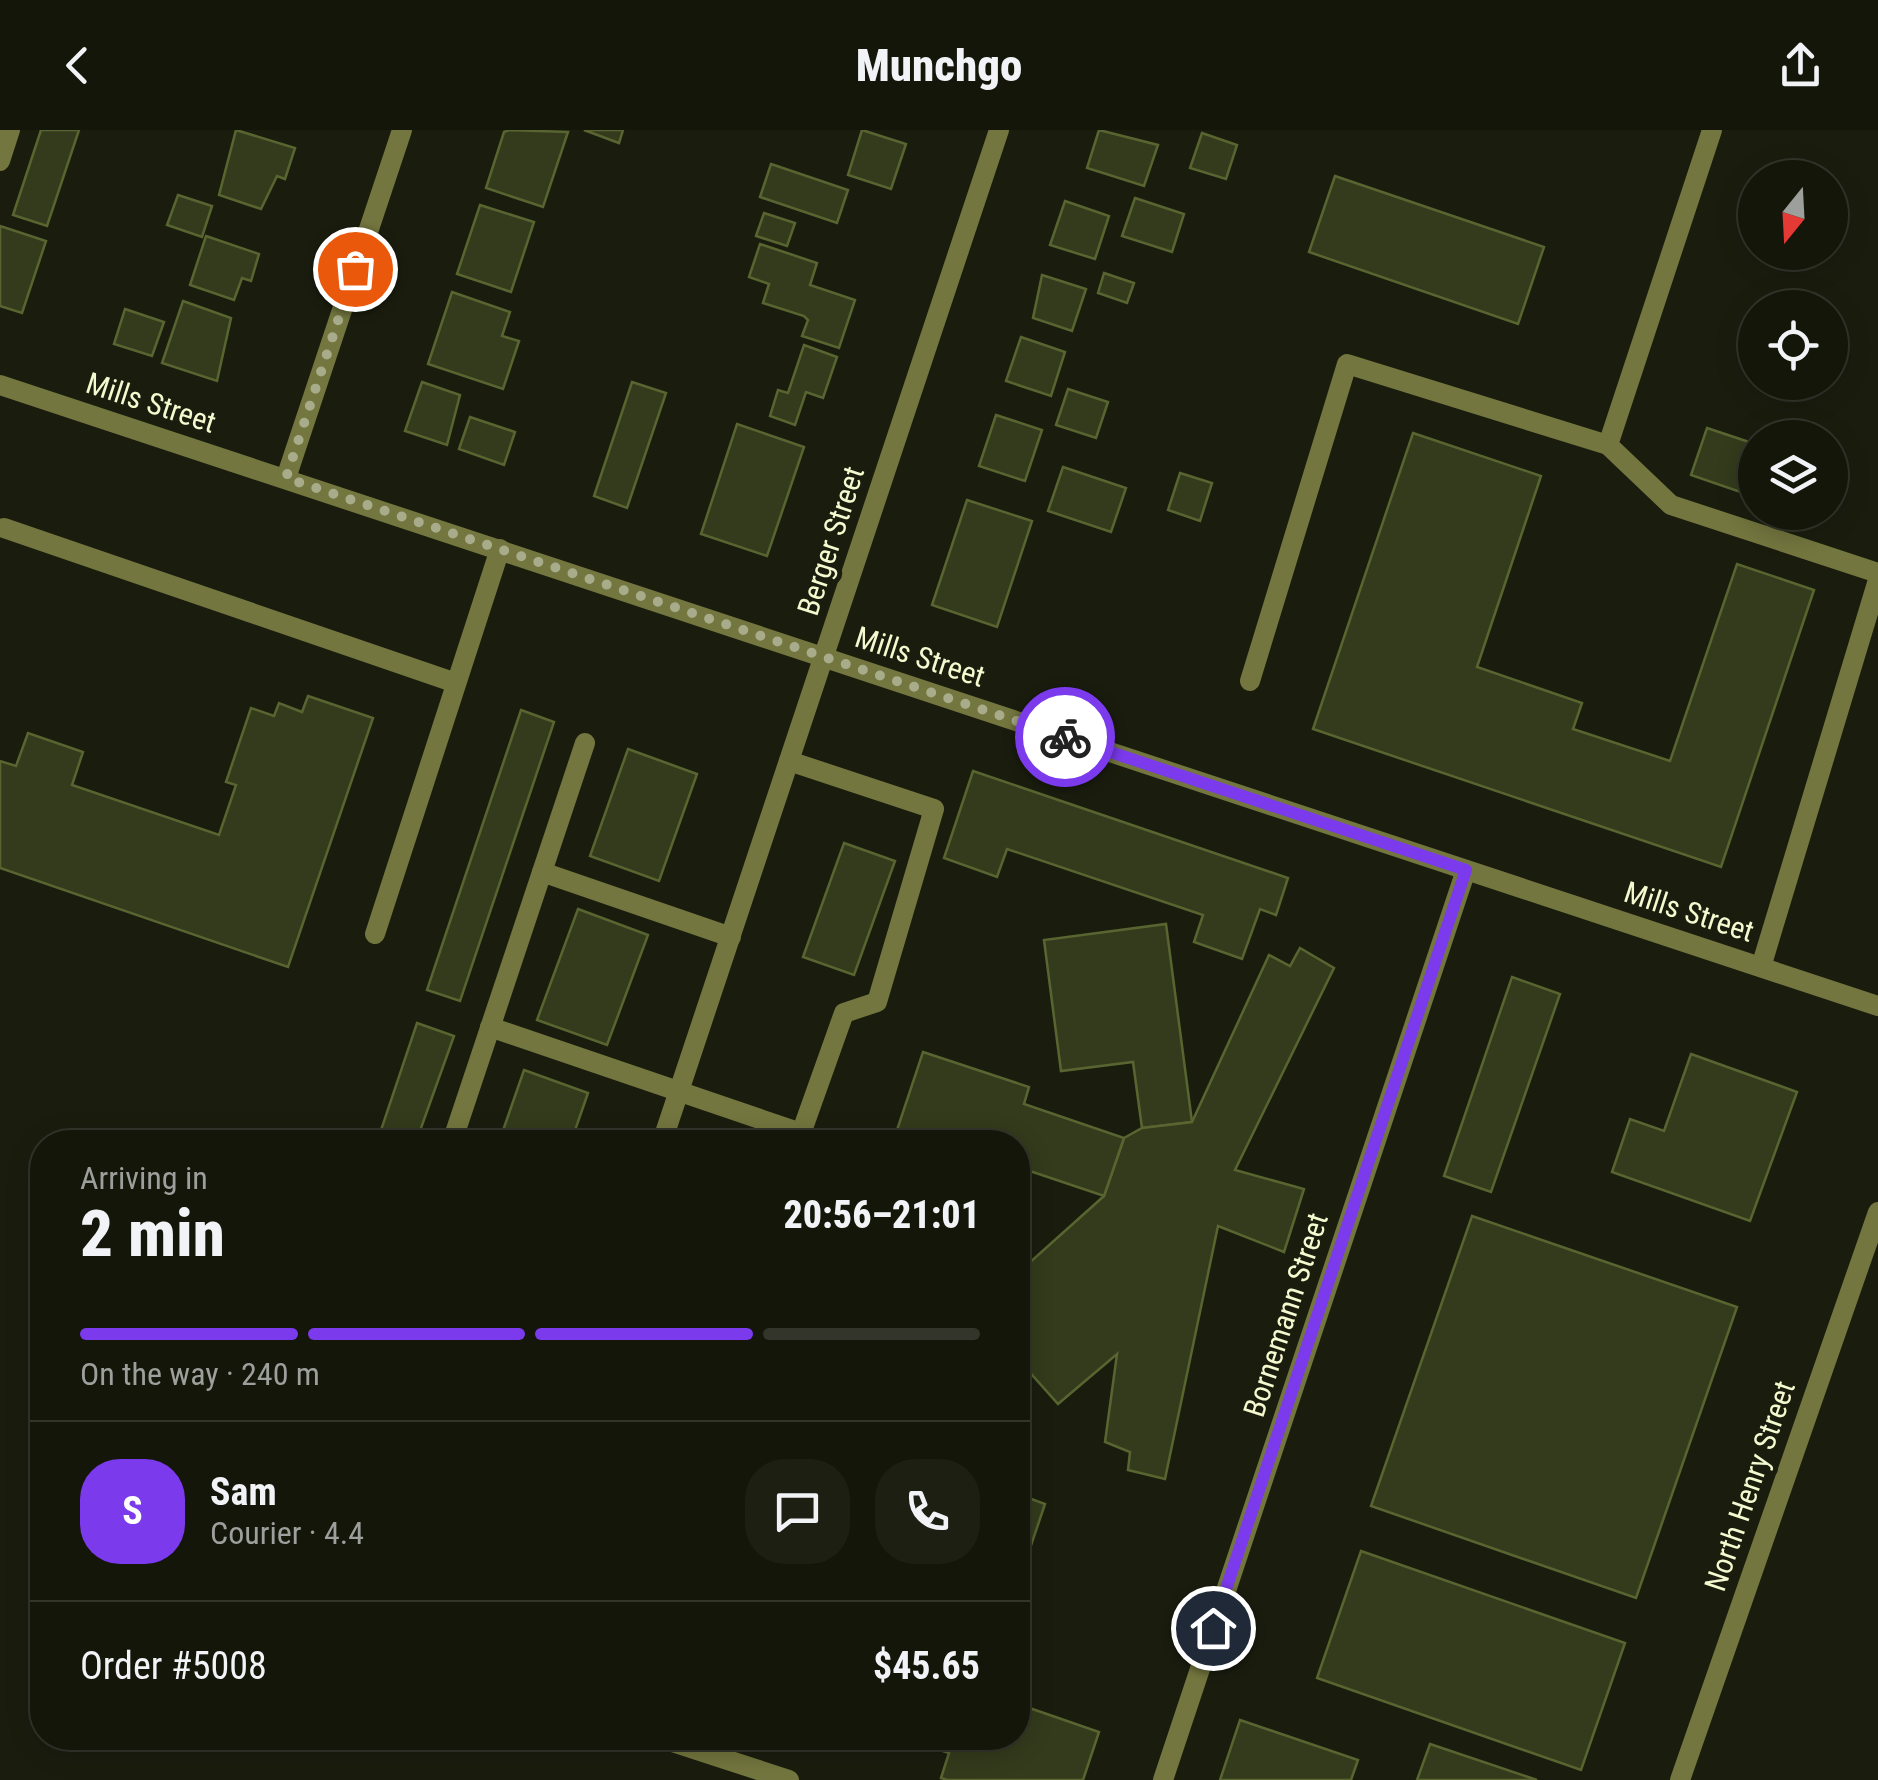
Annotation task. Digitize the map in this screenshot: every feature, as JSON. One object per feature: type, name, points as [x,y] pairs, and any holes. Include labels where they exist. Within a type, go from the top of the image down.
[{"type":"street","points":[[0,161],[10,130]]},
{"type":"street","points":[[286,478],[402,130]]},
{"type":"street","name":"Berger Street","points":[[666,1130],[1000,130]]},
{"type":"street","points":[[1608,445],[1712,130]]},
{"type":"street","points":[[1250,681],[1347,364],[1608,445],[1671,505],[1878,577],[1760,967]]},
{"type":"street","name":"Mills Street","points":[[0,385],[1878,1006]]},
{"type":"street","points":[[4,528],[456,684]]},
{"type":"street","points":[[375,934],[500,549]]},
{"type":"street","points":[[456,1130],[585,742]]},
{"type":"street","points":[[789,761],[934,810],[877,1002],[844,1012],[802,1130]]},
{"type":"street","name":"Bornemann Street","points":[[1162,1780],[1466,870]]},
{"type":"street","points":[[542,872],[731,937]]},
{"type":"street","points":[[490,1026],[778,1130]]},
{"type":"street","name":"North Henry Street","points":[[1680,1780],[1878,1212]]},
{"type":"street","points":[[697,1750],[789,1780]]},
{"type":"building","points":[[41,130],[79,130],[47,226],[13,215]]},
{"type":"building","points":[[236,130],[295,148],[285,179],[277,176],[261,209],[219,195]]},
{"type":"building","points":[[584,130],[623,130],[619,143]]},
{"type":"building","points":[[862,130],[906,144],[891,189],[848,175]]},
{"type":"building","points":[[1099,130],[1158,145],[1144,186],[1087,168]]},
{"type":"building","points":[[504,132],[568,132],[543,207],[486,188]]},
{"type":"building","points":[[1202,133],[1237,145],[1226,179],[1190,168]]},
{"type":"building","points":[[771,164],[848,190],[837,223],[760,197]]},
{"type":"building","points":[[1335,176],[1544,247],[1518,324],[1309,252]]},
{"type":"building","points":[[178,195],[212,206],[202,237],[167,225]]},
{"type":"building","points":[[1135,198],[1184,214],[1172,252],[1122,236]]},
{"type":"building","points":[[1065,201],[1109,216],[1095,259],[1050,245]]},
{"type":"building","points":[[480,205],[534,222],[511,292],[457,274]]},
{"type":"building","points":[[764,213],[795,223],[787,246],[756,236]]},
{"type":"building","points":[[0,226],[46,241],[22,313],[0,306]]},
{"type":"building","points":[[206,236],[259,254],[251,281],[242,278],[234,300],[190,285]]},
{"type":"building","points":[[760,244],[817,263],[810,285],[855,300],[839,348],[802,336],[808,320],[804,316],[763,303],[769,284],[749,277]]},
{"type":"building","points":[[1104,273],[1134,283],[1127,303],[1098,293]]},
{"type":"building","points":[[1042,275],[1086,289],[1072,331],[1033,318]]},
{"type":"building","points":[[452,292],[510,312],[502,336],[519,341],[503,389],[428,364]]},
{"type":"building","points":[[183,301],[231,318],[217,381],[162,363]]},
{"type":"building","points":[[125,309],[164,322],[152,356],[114,344]]},
{"type":"building","points":[[1021,337],[1065,352],[1051,396],[1006,381]]},
{"type":"building","points":[[804,345],[837,357],[823,398],[806,392],[795,425],[770,416],[778,390],[788,393]]},
{"type":"building","points":[[422,382],[460,395],[447,445],[405,431]]},
{"type":"building","points":[[632,382],[666,393],[627,508],[594,496]]},
{"type":"building","points":[[1068,389],[1108,402],[1096,438],[1056,425]]},
{"type":"building","points":[[996,415],[1042,430],[1025,481],[979,466]]},
{"type":"building","points":[[470,417],[515,432],[504,465],[459,449]]},
{"type":"building","points":[[737,424],[804,447],[767,556],[701,534]]},
{"type":"building","points":[[1707,428],[1738,438],[1738,491],[1691,475]]},
{"type":"building","points":[[1413,433],[1541,476],[1477,667],[1582,703],[1573,729],[1670,761],[1737,564],[1814,590],[1721,867],[1313,729]]},
{"type":"building","points":[[1063,467],[1126,488],[1111,532],[1048,511]]},
{"type":"building","points":[[1180,473],[1212,483],[1200,521],[1168,510]]},
{"type":"building","points":[[967,500],[1032,521],[997,627],[932,605]]},
{"type":"building","points":[[308,696],[373,718],[288,967],[0,868],[0,761],[16,766],[28,733],[83,752],[72,785],[219,835],[236,785],[226,782],[251,708],[274,716],[279,703],[302,712]]},
{"type":"building","points":[[521,710],[554,722],[460,1001],[427,990]]},
{"type":"building","points":[[628,749],[697,774],[659,881],[590,856]]},
{"type":"building","points":[[973,771],[1288,878],[1276,915],[1260,909],[1242,959],[1194,942],[1203,915],[1007,849],[997,877],[944,858]]},
{"type":"building","points":[[844,843],[895,861],[854,975],[803,957]]},
{"type":"building","points":[[578,909],[648,935],[607,1045],[537,1020]]},
{"type":"building","points":[[1166,924],[1192,1122],[1142,1128],[1133,1062],[1061,1071],[1044,940]]},
{"type":"building","points":[[1300,948],[1334,968],[1235,1170],[1304,1189],[1284,1252],[1218,1226],[1165,1479],[1128,1470],[1130,1452],[1105,1442],[1117,1354],[1058,1404],[1030,1373],[1030,1262],[1104,1196],[1124,1138],[1142,1128],[1192,1122],[1269,955],[1290,966]]},
{"type":"building","points":[[1512,977],[1560,994],[1491,1192],[1444,1176]]},
{"type":"building","points":[[417,1023],[454,1036],[420,1130],[381,1130]]},
{"type":"building","points":[[923,1052],[1029,1087],[1024,1104],[1124,1138],[1104,1196],[1030,1171],[1030,1130],[897,1130]]},
{"type":"building","points":[[1691,1054],[1797,1092],[1750,1221],[1612,1172],[1630,1119],[1664,1131]]},
{"type":"building","points":[[524,1070],[588,1093],[575,1130],[503,1130]]},
{"type":"building","points":[[1472,1216],[1737,1307],[1636,1598],[1371,1506]]},
{"type":"building","points":[[1030,1498],[1045,1504],[1030,1548]]},
{"type":"building","points":[[1361,1551],[1625,1643],[1581,1770],[1317,1678]]},
{"type":"building","points":[[1030,1708],[1099,1732],[1083,1780],[947,1780],[941,1778],[949,1753],[940,1750],[1030,1750]]},
{"type":"building","points":[[1240,1720],[1358,1760],[1351,1780],[1220,1780]]},
{"type":"building","points":[[1430,1744],[1537,1780],[1417,1780]]},
{"type":"way so far","points":[[355,269],[286,478],[1065,737]]},
{"type":"route","points":[[1065,737],[1466,870],[1213,1628]]}]
